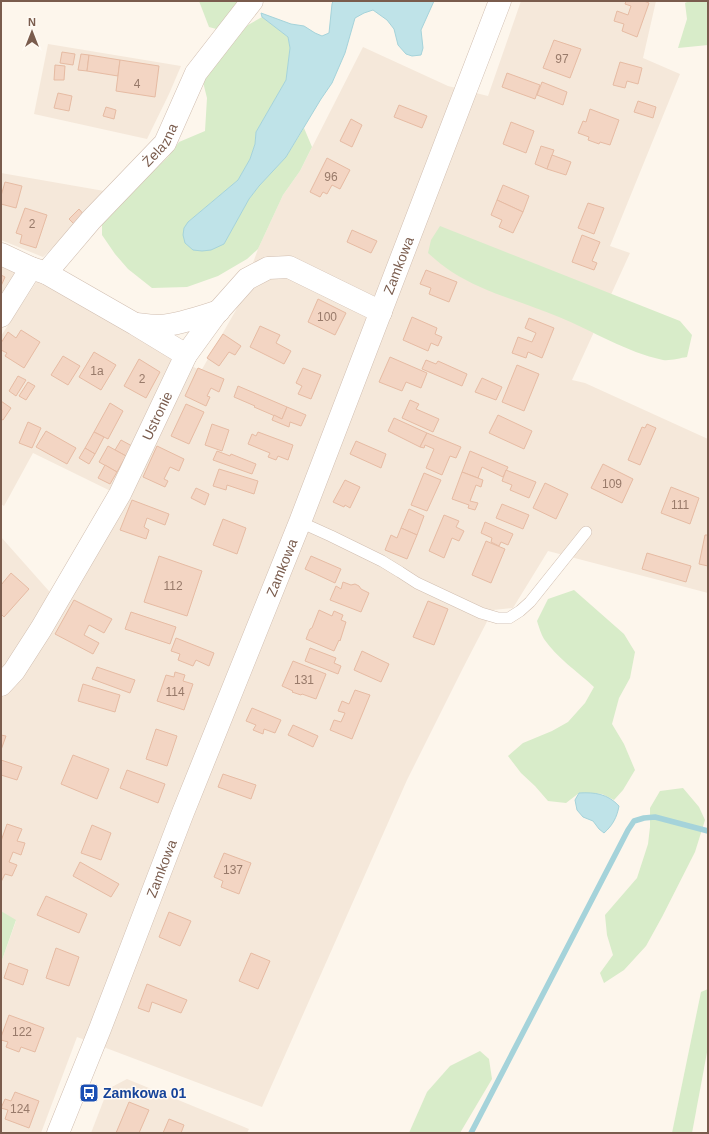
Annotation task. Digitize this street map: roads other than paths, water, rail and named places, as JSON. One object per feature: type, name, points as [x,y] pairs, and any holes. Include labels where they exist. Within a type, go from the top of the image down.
[{"type":"street","name":"Żelazna","points":[[1,316],[38,270],[91,220],[166,143],[196,73],[252,1]]},
{"type":"street","name":"Zamkowa","points":[[58,1133],[182,815],[300,522],[500,1]]},
{"type":"street","points":[[1,254],[38,270],[135,324],[186,355]]},
{"type":"street","name":"Ustronie","points":[[1,685],[14,671],[41,629],[120,494],[186,355],[219,311],[246,279],[268,268],[289,267],[381,312]]},
{"type":"street","points":[[135,324],[160,326],[193,320],[219,311]]},
{"type":"lane","points":[[300,522],[382,561],[417,583],[481,613],[498,618],[509,618],[530,602],[586,532]]},
{"type":"water","points":[[333,1],[434,1],[421,30],[423,48],[421,55],[412,56],[406,54],[398,45],[394,29],[387,20],[373,10],[355,18],[345,53],[332,83],[286,157],[249,199],[224,244],[211,250],[193,250],[185,243],[183,235],[184,228],[188,222],[238,180],[250,159],[255,144],[256,132],[286,80],[290,48],[288,37],[262,17],[261,13],[291,24],[304,26],[322,36],[329,33]]},
{"type":"water","points":[[579,793],[590,793],[606,796],[619,806],[614,821],[604,833],[593,821],[583,817],[577,810],[575,800]]},
{"type":"waterway","points":[[471,1133],[634,821],[655,817],[708,831]]},
{"type":"place","name":"Zamkowa 01","points":[[89,1093]]}]
